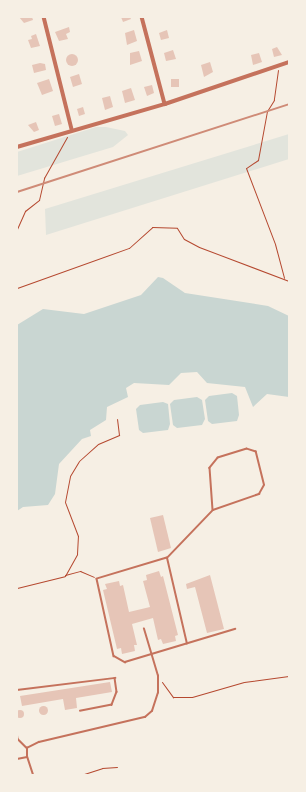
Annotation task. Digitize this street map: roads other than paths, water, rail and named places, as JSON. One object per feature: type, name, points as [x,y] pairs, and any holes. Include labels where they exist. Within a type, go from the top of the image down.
[{"type":"street","points":[[44,17],[72,129]]},
{"type":"street","points":[[142,17],[165,104]]},
{"type":"street","points":[[17,147],[72,129],[165,104],[289,62]]},
{"type":"lane","points":[[213,510],[210,468],[218,458],[247,448],[256,452],[264,485],[259,494],[213,510],[167,558],[97,579],[114,656],[125,662],[235,630]]},
{"type":"lane","points":[[167,558],[187,644]]},
{"type":"lane","points":[[27,748],[39,742],[145,717],[152,711],[158,693],[158,676],[144,629]]},
{"type":"lane","points":[[17,690],[115,678],[117,692],[112,705],[81,711]]},
{"type":"lane","points":[[17,732],[18,739],[27,748],[27,757],[33,775]]},
{"type":"lane","points":[[17,759],[27,757]]},
{"type":"railway","points":[[17,192],[289,104]]}]
